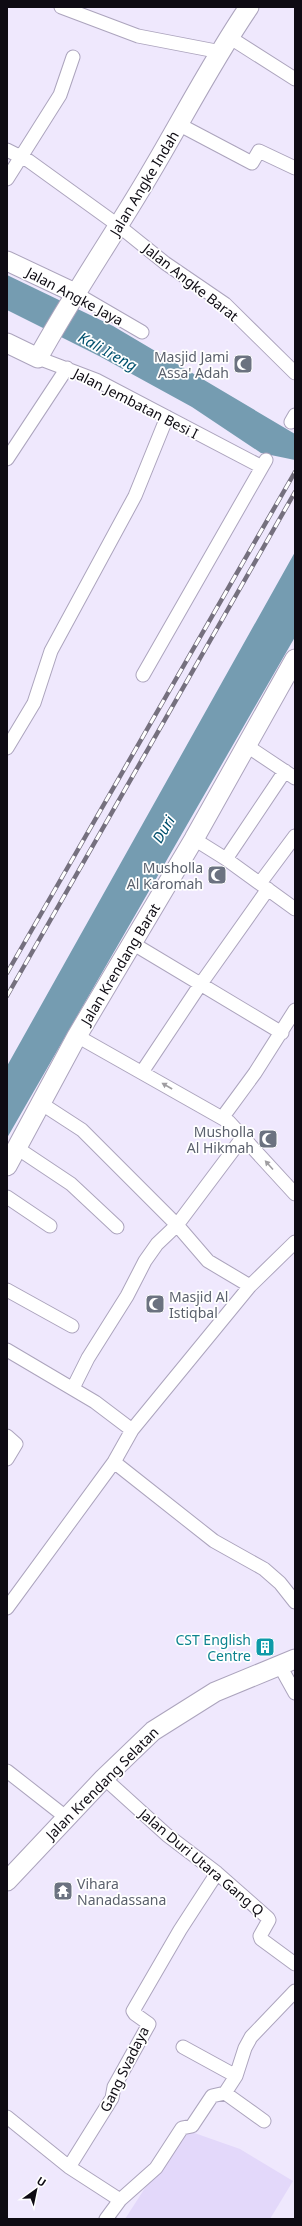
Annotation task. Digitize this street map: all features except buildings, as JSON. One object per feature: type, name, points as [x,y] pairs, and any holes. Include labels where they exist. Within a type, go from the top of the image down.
[{"type":"street","points":[[61,7],[144,38],[225,44],[295,79]]},
{"type":"street","name":"Jalan Angke Indah","points":[[40,353],[72,297],[119,226],[180,124],[225,44],[249,7]]},
{"type":"street","points":[[7,179],[20,156],[60,95],[73,57]]},
{"type":"street","points":[[180,124],[252,163],[259,151],[295,168]]},
{"type":"street","name":"Jalan Angke Barat","points":[[7,150],[20,156],[119,226],[165,263],[225,304],[295,373]]},
{"type":"street","name":"Jalan Angke Jaya","points":[[7,262],[142,332]]},
{"type":"street","name":"Jalan Jembatan Besi I","points":[[7,343],[40,353],[67,368],[96,380],[166,417],[264,463],[143,674]]},
{"type":"street","points":[[7,459],[67,368]]},
{"type":"street","points":[[7,747],[34,703],[52,651],[135,496],[166,417]]},
{"type":"street","name":"Jalan Krendang Barat","points":[[7,1166],[42,1104],[77,1036],[194,839],[247,746],[290,680],[295,659]]},
{"type":"street","points":[[226,859],[290,775],[247,746]]},
{"type":"street","points":[[142,1072],[200,985],[295,836]]},
{"type":"street","points":[[194,839],[226,859],[295,909]]},
{"type":"street","points":[[132,943],[282,1033]]},
{"type":"street","points":[[222,1118],[282,1033],[295,1010]]},
{"type":"street","points":[[77,1036],[222,1118],[244,1137],[295,1193]]},
{"type":"street","points":[[42,1104],[82,1130],[177,1225],[208,1261],[250,1286]]},
{"type":"street","points":[[73,1388],[88,1358],[128,1296],[145,1261],[157,1244],[177,1225],[244,1137]]},
{"type":"street","points":[[17,1148],[71,1184],[116,1227]]},
{"type":"street","points":[[7,1197],[50,1226]]},
{"type":"street","points":[[7,1608],[114,1462],[132,1430],[250,1286],[295,1242]]},
{"type":"street","points":[[7,1290],[72,1326]]},
{"type":"street","points":[[7,1350],[73,1388],[132,1430]]},
{"type":"street","points":[[7,1436],[13,1439],[16,1444],[7,1459]]},
{"type":"street","points":[[114,1462],[214,1541],[264,1569],[280,1583],[295,1602]]},
{"type":"street","points":[[287,1662],[295,1693]]},
{"type":"street","name":"Jalan Krendang Selatan","points":[[7,1881],[104,1778],[137,1745],[162,1724],[215,1692],[287,1662]]},
{"type":"street","points":[[7,1771],[67,1818]]},
{"type":"street","name":"Jalan Duri Utara Gang Q","points":[[104,1778],[168,1835],[217,1873],[268,1918],[269,1920],[260,1936],[261,1939],[295,1964]]},
{"type":"street","name":"Gang Svadaya","points":[[69,2167],[112,2098],[114,2087],[149,2024],[134,2014],[133,2011],[180,1930],[217,1873]]},
{"type":"street","points":[[106,2219],[120,2200],[156,2168],[182,2128],[192,2126],[212,2096],[225,2093],[236,2076],[245,2048],[251,2037],[295,1991]]},
{"type":"street","points":[[183,2048],[236,2076]]},
{"type":"street","points":[[225,2093],[264,2121]]},
{"type":"street","points":[[7,2117],[69,2167],[120,2200]]},
{"type":"shaded area","points":[[183,2129],[240,2149],[293,2181],[270,2219],[125,2219]]},
{"type":"water","name":"Kali Ireng","points":[[7,275],[113,326],[295,434],[295,460],[261,453],[192,407],[99,356],[7,310]]},
{"type":"water","name":"Duri","points":[[295,552],[295,637],[7,1138],[7,1066]]},
{"type":"railway","points":[[7,973],[295,472]]},
{"type":"railway","points":[[7,996],[295,492]]},
{"type":"place","name":"Masjid Jami Assa' Adah","points":[[243,364]]},
{"type":"place","name":"Musholla Al Karomah","points":[[217,875]]},
{"type":"place","name":"Musholla Al Hikmah","points":[[268,1139]]},
{"type":"place","name":"Masjid Al Istiqbal","points":[[155,1304]]},
{"type":"place","name":"CST English Centre","points":[[265,1647]]},
{"type":"place","name":"Vihara Nanadassana","points":[[63,1891]]}]
